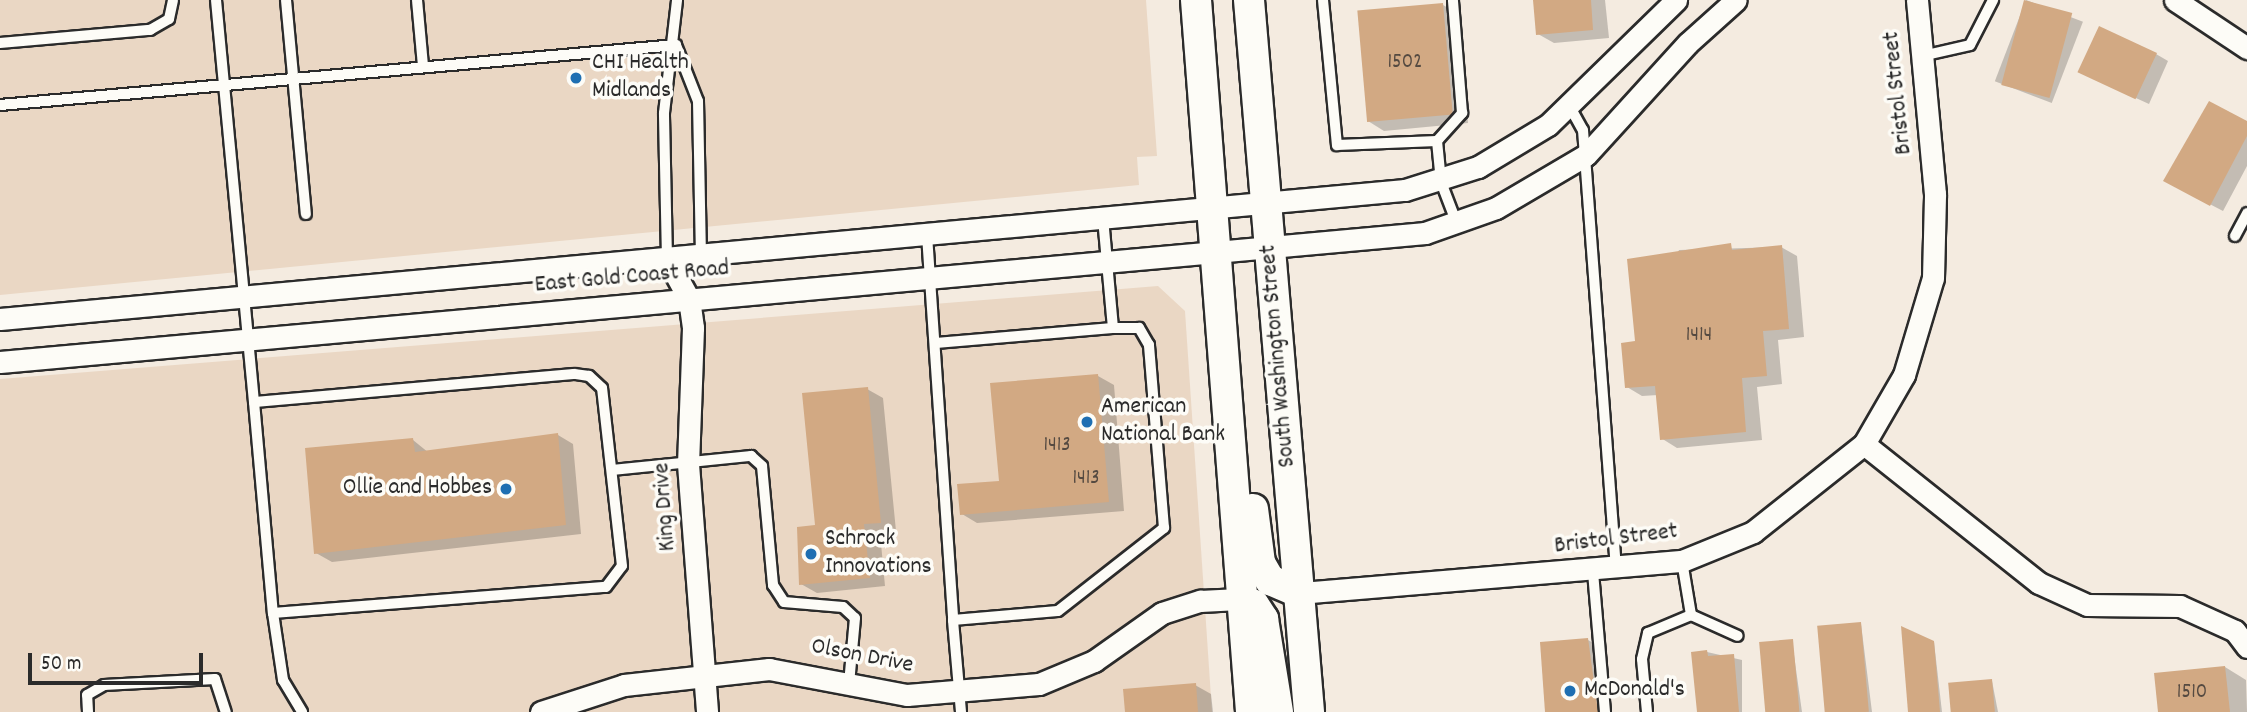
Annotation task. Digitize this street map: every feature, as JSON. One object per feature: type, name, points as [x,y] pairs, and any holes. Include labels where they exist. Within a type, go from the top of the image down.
[{"type":"main road","points":[[1196,0],[1226,374],[1239,599],[1251,712]]},
{"type":"main road","name":"South Washington Street","points":[[1249,0],[1309,712]]},
{"type":"main road","points":[[1226,374],[1242,397],[1260,563],[1270,580],[1300,593]]},
{"type":"main road","points":[[1239,599],[1254,605],[1264,619],[1278,712]]},
{"type":"street","name":"East Gold Coast Road","points":[[0,319],[927,234],[1266,206],[1441,182],[1516,147],[1570,107],[1676,0]]},
{"type":"street","name":"East Gold Coast Road","points":[[0,362],[689,299],[1395,239],[1457,224],[1586,155],[1688,43],[1736,0]]},
{"type":"street","name":"Bristol Street","points":[[1300,593],[1593,572],[1682,561],[1753,533],[1864,444],[1904,375],[1933,278],[1936,194],[1917,0]]},
{"type":"street","points":[[2175,0],[2247,48]]},
{"type":"street","name":"King Drive","points":[[701,256],[689,299],[688,464],[707,712]]},
{"type":"street","name":"King Drive","points":[[667,259],[689,299]]},
{"type":"street","points":[[1864,444],[2039,583],[2087,605],[2180,606],[2235,631],[2247,647]]},
{"type":"street","name":"Olson Drive","points":[[541,712],[624,685],[790,670],[888,693],[960,703],[1057,678],[1094,662],[1162,613],[1200,601],[1239,599]]},
{"type":"lane","points":[[0,43],[150,30],[169,19],[173,0]]},
{"type":"lane","points":[[216,0],[241,296],[254,402],[273,613],[283,680],[302,712]]},
{"type":"lane","points":[[286,0],[306,214]]},
{"type":"lane","points":[[417,0],[423,66]]},
{"type":"lane","points":[[667,259],[664,113],[676,45],[677,0]]},
{"type":"lane","points":[[1323,0],[1337,145],[1437,141],[1462,113],[1453,0]]},
{"type":"lane","points":[[1922,56],[1970,45],[1993,0]]},
{"type":"lane","points":[[0,105],[676,45]]},
{"type":"lane","points":[[676,45],[698,101],[701,256]]},
{"type":"lane","points":[[1570,107],[1583,130],[1586,155],[1616,570]]},
{"type":"lane","points":[[1437,141],[1441,182],[1457,224]]},
{"type":"lane","points":[[2235,236],[2247,213]]},
{"type":"lane","points":[[1103,219],[1113,328]]},
{"type":"lane","points":[[927,234],[960,703]]},
{"type":"lane","points":[[935,343],[1139,328],[1149,345],[1164,528],[1058,611],[953,620]]},
{"type":"lane","points":[[254,402],[589,376],[605,396],[622,566],[606,587],[273,613]]},
{"type":"lane","points":[[612,470],[751,456],[762,466],[773,585],[784,602],[843,607],[855,618],[849,684]]},
{"type":"lane","points":[[1682,561],[1691,615]]},
{"type":"lane","points":[[1593,572],[1605,712]]},
{"type":"lane","points":[[1647,712],[1642,659],[1648,633],[1691,615],[1738,636]]},
{"type":"lane","points":[[88,712],[87,695],[104,685],[215,679],[226,712]]},
{"type":"shaded area","name":"CHI Health Midlands","points":[[0,0],[1146,0],[1157,156],[1137,157],[1139,185],[0,295]]},
{"type":"shaded area","points":[[1158,286],[1185,311],[1212,712],[0,712],[0,379]]},
{"type":"building","points":[[1533,0],[1591,0],[1593,30],[1536,35]]},
{"type":"building","points":[[2024,0],[2072,13],[2050,98],[2001,85]]},
{"type":"building","points":[[1443,3],[1453,115],[1367,122],[1357,10]]},
{"type":"building","points":[[2099,26],[2157,53],[2135,99],[2077,72]]},
{"type":"building","points":[[2209,101],[2247,121],[2247,136],[2210,206],[2163,181]]},
{"type":"building","points":[[1731,243],[1732,250],[1782,245],[1789,329],[1763,331],[1767,376],[1742,378],[1746,432],[1660,440],[1655,386],[1625,388],[1621,343],[1635,341],[1627,259]]},
{"type":"building","points":[[1098,374],[1109,502],[960,515],[957,484],[999,481],[990,383]]},
{"type":"building","points":[[868,387],[881,523],[864,524],[870,578],[799,585],[797,527],[815,525],[802,393]]},
{"type":"building","points":[[558,433],[566,525],[314,554],[305,448],[413,438],[415,452]]},
{"type":"building","points":[[1861,622],[1869,712],[1825,712],[1817,626]]},
{"type":"building","points":[[1901,626],[1934,641],[1940,712],[1908,712]]},
{"type":"building","name":"McDonald's","points":[[1588,638],[1598,712],[1545,712],[1540,642]]},
{"type":"building","points":[[1793,639],[1799,712],[1765,712],[1759,642]]},
{"type":"building","points":[[1707,650],[1708,656],[1734,654],[1739,712],[1697,712],[1691,652]]},
{"type":"building","points":[[2225,666],[2230,712],[2158,712],[2154,673]]},
{"type":"building","points":[[1992,679],[1995,712],[1951,712],[1948,683]]},
{"type":"building","points":[[1196,683],[1198,712],[1125,712],[1123,689]]},
{"type":"place","name":"CHI Health Midlands","points":[[576,78]]},
{"type":"place","name":"American National Bank","points":[[1087,422]]},
{"type":"place","name":"Ollie and Hobbes","points":[[506,489]]},
{"type":"place","name":"Schrock Innovations","points":[[811,554]]},
{"type":"place","name":"McDonald's","points":[[1570,691]]}]
